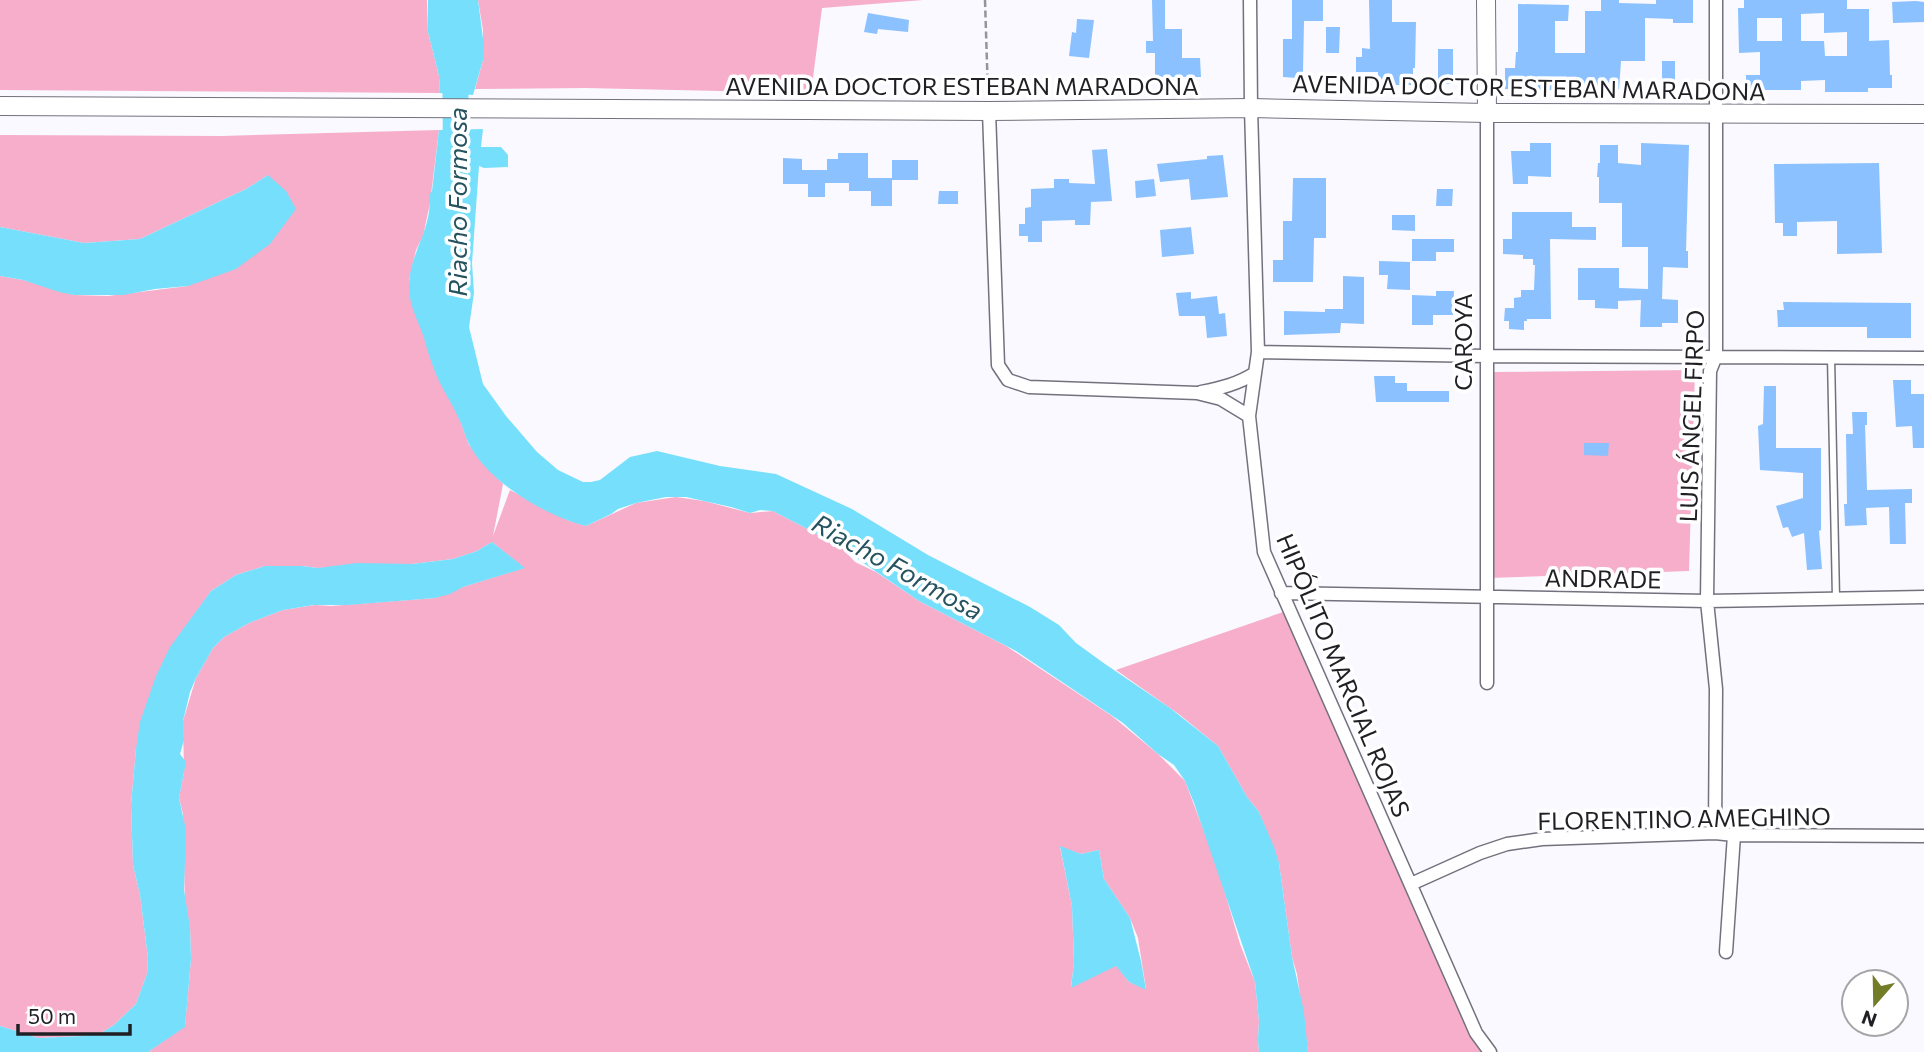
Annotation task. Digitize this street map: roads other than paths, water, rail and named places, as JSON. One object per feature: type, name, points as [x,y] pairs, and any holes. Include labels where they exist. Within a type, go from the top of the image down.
[{"type":"main road","name":"CAROYA","points":[[1486,0],[1487,113]]},
{"type":"main road","name":"AVENIDA DOCTOR ESTEBAN MARADONA","points":[[0,106],[989,111],[1251,108],[1487,113],[1924,114]]},
{"type":"street","name":"HIPÓLITO MARCIAL ROJAS","points":[[1250,0],[1258,352],[1249,416],[1264,552],[1476,1033],[1490,1052]]},
{"type":"street","name":"LUIS ÁNGEL FIRPO","points":[[1716,0],[1716,356],[1710,371],[1707,601],[1716,689],[1716,833]]},
{"type":"street","points":[[989,111],[998,365],[1008,380],[1029,387],[1197,393],[1221,399],[1249,416]]},
{"type":"street","name":"CAROYA","points":[[1487,113],[1487,683]]},
{"type":"street","points":[[1258,352],[1924,358]]},
{"type":"street","points":[[1197,393],[1228,386],[1255,373]]},
{"type":"street","name":"ANDRADE","points":[[1281,593],[1707,601],[1924,597]]},
{"type":"street","name":"FLORENTINO AMEGHINO","points":[[1411,884],[1480,853],[1507,844],[1542,839],[1716,833],[1924,836]]},
{"type":"street","points":[[1726,953],[1734,835]]},
{"type":"lane","points":[[1831,358],[1836,598]]},
{"type":"water","points":[[428,0],[478,0],[484,46],[473,95],[440,93],[439,76],[428,32]]},
{"type":"water","points":[[483,129],[481,147],[501,147],[508,155],[508,167],[479,166],[472,263],[474,293],[469,327],[483,384],[537,452],[558,470],[583,482],[600,480],[630,457],[657,451],[720,466],[776,474],[852,509],[928,555],[1030,607],[1059,625],[1076,643],[1170,708],[1218,746],[1247,797],[1259,812],[1274,847],[1304,1012],[1308,1052],[1259,1052],[1255,982],[1185,781],[1174,765],[1123,723],[1016,651],[919,601],[840,546],[773,511],[760,510],[750,513],[686,497],[666,497],[618,509],[586,526],[554,514],[520,496],[479,460],[436,375],[412,308],[409,288],[412,264],[428,218],[439,130]]},
{"type":"water","points":[[268,175],[286,191],[296,209],[270,244],[236,269],[188,286],[123,295],[74,295],[0,276],[0,227],[84,243],[140,239],[246,189]]},
{"type":"water","points":[[492,542],[525,568],[435,598],[314,605],[283,610],[249,623],[224,637],[213,648],[190,692],[183,721],[184,740],[180,754],[186,762],[179,798],[186,830],[184,890],[190,927],[191,959],[185,1027],[148,1052],[0,1052],[0,1026],[38,1038],[83,1036],[101,1033],[114,1025],[136,1004],[147,974],[148,958],[140,895],[133,865],[131,805],[140,722],[156,676],[170,647],[211,591],[236,575],[265,566],[318,568],[357,563],[412,564],[453,559],[477,551]]},
{"type":"water","points":[[1060,846],[1081,854],[1099,850],[1104,879],[1130,918],[1146,990],[1129,982],[1116,966],[1071,988],[1074,962],[1072,906]]},
{"type":"waterway","name":"Riacho Formosa","points":[[456,166],[455,28],[460,0]]}]
